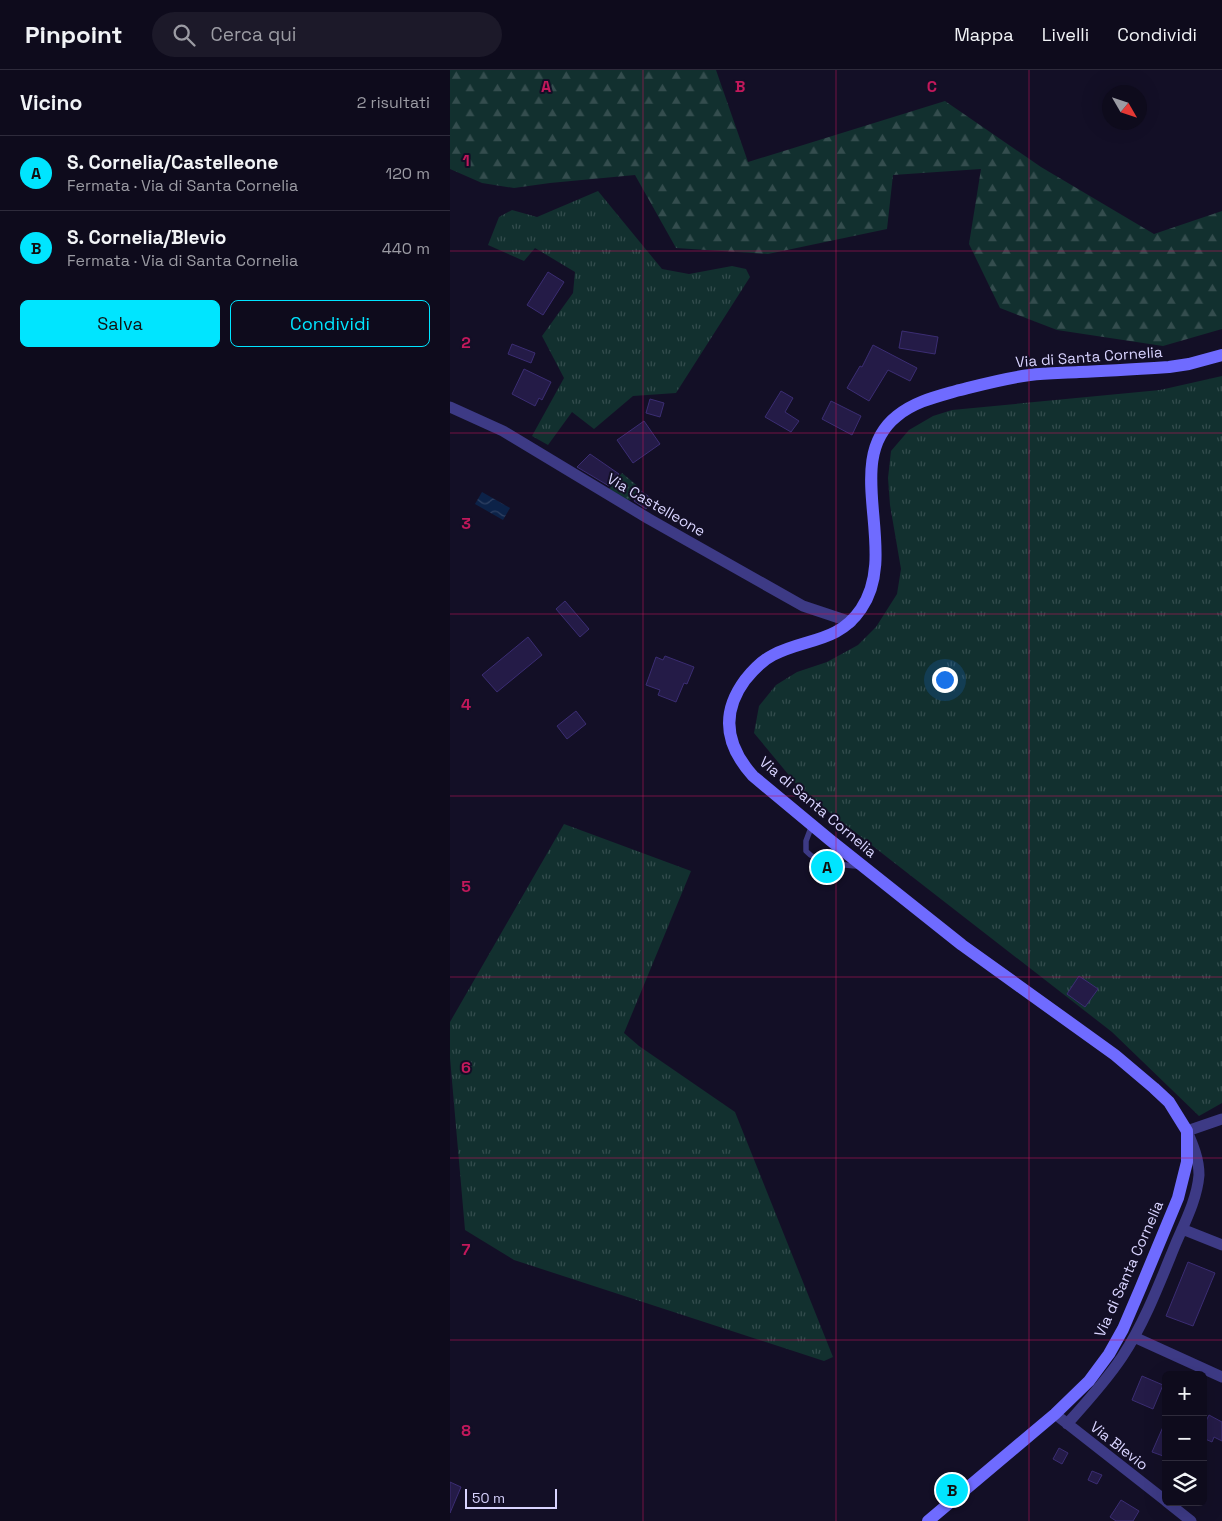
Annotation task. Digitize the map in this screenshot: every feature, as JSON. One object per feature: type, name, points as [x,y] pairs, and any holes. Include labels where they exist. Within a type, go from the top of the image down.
[{"type":"street","name":"Via di Santa Cornelia","points":[[1067,1424],[1122,1358],[1134,1337],[1152,1302],[1193,1203],[1199,1174],[1197,1157],[1187,1131],[1169,1102],[1115,1055],[962,945],[753,776],[743,764],[732,743],[729,717],[735,697],[742,684],[752,671],[765,660],[779,652],[830,636],[850,622],[866,602],[876,570],[877,546],[871,481],[874,452],[877,442],[886,427],[896,416],[906,409],[933,397],[1030,375],[1170,368],[1222,355]]},
{"type":"street","name":"Via Castelleone","points":[[450,407],[504,431],[649,519],[803,606],[850,622]]},
{"type":"street","points":[[1187,1131],[1222,1118]]},
{"type":"street","name":"Via di Santa Cornelia","points":[[928,1521],[1055,1414],[1096,1372],[1123,1329],[1178,1198],[1187,1162],[1187,1131]]},
{"type":"street","points":[[1182,1229],[1222,1246]]},
{"type":"street","points":[[1134,1337],[1222,1377]]},
{"type":"street","name":"Via Blevio","points":[[1055,1414],[1162,1499]]},
{"type":"street","name":"Via Blevio","points":[[1171,1506],[1191,1521]]},
{"type":"lane","points":[[812,825],[806,841],[806,851],[812,858],[818,861],[864,867]]},
{"type":"green space","points":[[450,70],[716,70],[748,162],[945,101],[1041,167],[1154,234],[1222,211],[1222,329],[1163,346],[1057,330],[1000,308],[969,244],[981,169],[893,175],[887,229],[768,254],[676,248],[635,175],[514,188],[482,183],[450,169]]},
{"type":"green space","points":[[598,191],[662,269],[689,274],[732,266],[746,269],[750,277],[676,393],[633,396],[594,429],[572,412],[548,445],[532,436],[564,378],[542,336],[573,293],[575,272],[535,248],[524,261],[488,245],[499,217],[512,210],[537,217]]},
{"type":"green space","points":[[1222,376],[1222,1103],[1199,1116],[1112,1032],[802,791],[754,733],[759,706],[776,685],[797,672],[827,662],[858,645],[876,627],[897,594],[901,569],[890,505],[888,478],[891,451],[909,430],[933,416],[952,410],[1160,390]]},
{"type":"green space","points":[[622,473],[640,488],[629,501],[609,489]]},
{"type":"green space","points":[[564,824],[691,871],[624,1033],[639,1046],[735,1112],[833,1357],[824,1361],[514,1260],[465,1230],[450,1058],[450,1022]]},
{"type":"water","points":[[482,492],[510,508],[503,520],[475,504]]},
{"type":"building","points":[[548,272],[564,282],[543,315],[527,305]]},
{"type":"building","points":[[902,331],[938,337],[935,354],[899,348]]},
{"type":"building","points":[[512,344],[535,353],[531,363],[508,354]]},
{"type":"building","points":[[873,345],[917,368],[910,381],[888,370],[869,401],[847,388],[860,366],[862,367]]},
{"type":"building","points":[[524,369],[551,382],[542,400],[539,398],[535,406],[512,394]]},
{"type":"building","points":[[781,391],[793,398],[785,412],[799,421],[791,432],[765,417]]},
{"type":"building","points":[[650,399],[664,403],[660,417],[646,413]]},
{"type":"building","points":[[831,401],[861,416],[852,435],[822,419]]},
{"type":"building","points":[[644,421],[660,444],[633,463],[617,440]]},
{"type":"building","points":[[590,454],[619,474],[609,486],[577,467]]},
{"type":"building","points":[[641,491],[652,499],[646,509],[634,501]]},
{"type":"building","points":[[565,601],[589,629],[580,637],[556,609]]},
{"type":"building","points":[[528,637],[542,655],[497,692],[482,675]]},
{"type":"building","points":[[665,656],[694,667],[687,684],[684,683],[676,702],[658,695],[660,690],[646,685],[656,657],[663,660]]},
{"type":"building","points":[[576,711],[586,724],[567,739],[557,726]]},
{"type":"building","points":[[1079,976],[1098,989],[1085,1007],[1067,994]]},
{"type":"building","points":[[1188,1262],[1215,1273],[1193,1326],[1166,1316]]},
{"type":"building","points":[[1142,1376],[1162,1385],[1153,1409],[1132,1400]]},
{"type":"building","points":[[1209,1415],[1222,1422],[1222,1441],[1214,1437],[1212,1442],[1207,1440],[1207,1419]]},
{"type":"building","points":[[1162,1429],[1162,1456],[1152,1452]]},
{"type":"building","points":[[1059,1448],[1068,1453],[1062,1464],[1053,1459]]},
{"type":"building","points":[[1092,1471],[1102,1475],[1097,1484],[1088,1480]]},
{"type":"building","points":[[450,1482],[461,1487],[450,1513]]},
{"type":"building","points":[[1121,1500],[1139,1511],[1133,1521],[1116,1521],[1110,1517]]},
{"type":"place","name":"S. Cornelia/Castelleone","points":[[827,867]]},
{"type":"place","name":"S. Cornelia/Blevio","points":[[952,1490]]}]
